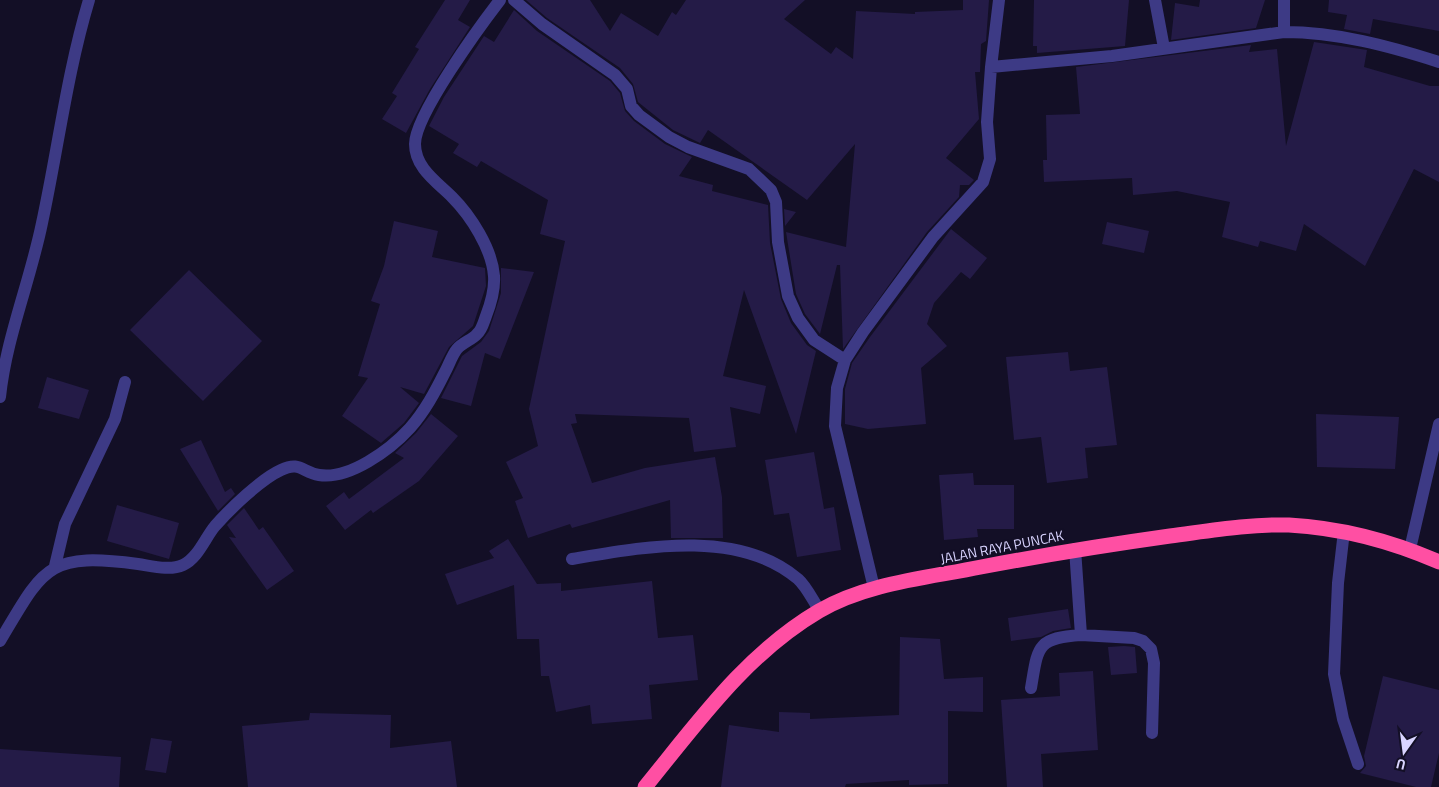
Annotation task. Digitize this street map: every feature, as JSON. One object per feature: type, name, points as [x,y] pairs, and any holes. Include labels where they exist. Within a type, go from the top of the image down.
[{"type":"highway","name":"JALAN RAYA PUNCAK","points":[[645,787],[725,688],[746,666],[773,643],[820,610],[874,588],[1075,549],[1240,526],[1289,525],[1344,531],[1410,549],[1439,562]]},
{"type":"street","points":[[0,397],[3,370],[42,225],[75,46],[88,0]]},
{"type":"street","points":[[0,642],[37,582],[55,566],[68,562],[102,559],[160,567],[184,565],[192,559],[215,526],[278,471],[292,465],[299,466],[316,475],[329,476],[351,472],[397,440],[422,412],[457,350],[468,339],[477,335],[481,328],[491,304],[494,275],[490,259],[476,229],[453,198],[427,174],[420,162],[415,142],[425,112],[476,31],[500,0]]},
{"type":"street","points":[[514,0],[542,24],[615,75],[627,89],[631,106],[639,115],[669,137],[749,169],[771,190],[776,202],[778,242],[788,296],[798,318],[814,340],[846,360]]},
{"type":"street","points":[[874,588],[835,426],[837,388],[846,360],[907,270],[933,236],[983,182],[990,159],[987,122],[990,67],[999,0]]},
{"type":"street","points":[[1155,0],[1164,48]]},
{"type":"street","points":[[1284,0],[1284,32]]},
{"type":"street","points":[[990,67],[1112,56],[1284,32],[1306,32],[1347,38],[1402,50],[1439,62]]},
{"type":"street","points":[[55,566],[65,524],[115,420],[125,382]]},
{"type":"street","points":[[1410,549],[1439,424]]},
{"type":"street","points":[[1344,531],[1338,583],[1334,674],[1347,732],[1358,764]]},
{"type":"street","points":[[572,559],[659,546],[691,545],[736,550],[754,554],[781,567],[799,581],[820,610]]},
{"type":"street","points":[[1075,549],[1081,635]]},
{"type":"street","points":[[1031,688],[1035,661],[1043,644],[1055,637],[1081,635],[1134,638],[1143,641],[1151,650],[1154,663],[1152,733]]},
{"type":"building","points":[[445,0],[470,0],[458,20],[470,27],[430,89],[406,133],[382,119],[397,96],[392,93],[419,49],[415,47]]},
{"type":"building","points":[[526,0],[590,0],[610,31],[621,13],[658,36],[672,12],[676,15],[686,0],[805,0],[784,19],[831,54],[836,47],[853,59],[856,11],[915,14],[915,12],[963,10],[963,0],[989,0],[986,41],[981,44],[980,72],[975,72],[979,119],[946,158],[974,180],[969,185],[960,185],[959,197],[927,232],[843,349],[840,265],[837,265],[820,334],[805,314],[796,294],[786,232],[846,247],[855,144],[807,200],[708,130],[700,143],[673,130],[638,102],[633,84],[620,68],[547,18]]},
{"type":"building","points":[[1034,0],[1129,0],[1125,46],[1037,53],[1037,46],[1033,46]]},
{"type":"building","points":[[1200,0],[1265,0],[1256,28],[1171,40],[1175,3],[1199,7]]},
{"type":"building","points":[[1329,0],[1439,0],[1439,31],[1373,19],[1370,34],[1344,29],[1347,15],[1328,12]]},
{"type":"building","points":[[514,10],[537,31],[610,81],[620,93],[625,111],[634,121],[665,144],[692,157],[679,176],[713,185],[712,191],[768,205],[770,243],[781,299],[791,323],[807,345],[816,351],[796,434],[744,290],[723,376],[766,386],[760,414],[730,407],[736,447],[694,452],[689,418],[575,414],[577,423],[571,424],[592,483],[645,468],[715,457],[722,497],[723,538],[671,538],[670,500],[572,528],[570,524],[528,538],[515,501],[523,498],[506,462],[538,446],[529,409],[565,241],[540,234],[548,200],[481,161],[477,167],[453,153],[459,144],[429,126],[444,97],[484,36],[494,42]]},
{"type":"building","points":[[1314,42],[1367,50],[1364,67],[1430,86],[1439,86],[1439,182],[1414,169],[1365,266],[1304,224],[1296,251],[1260,241],[1258,247],[1222,237],[1230,202],[1177,191],[1133,195],[1132,178],[1044,182],[1043,160],[1047,160],[1046,115],[1080,114],[1076,67],[1251,45],[1249,52],[1277,49],[1286,146]]},
{"type":"building","points":[[784,209],[796,212],[785,226]]},
{"type":"building","points":[[394,221],[438,231],[432,257],[485,268],[486,286],[473,326],[449,347],[424,394],[400,387],[419,403],[404,423],[381,443],[342,416],[368,378],[358,376],[380,304],[371,301],[384,266]]},
{"type":"building","points":[[1107,222],[1149,231],[1144,253],[1102,244]]},
{"type":"building","points":[[951,229],[987,258],[970,279],[961,272],[934,303],[927,324],[947,346],[921,368],[926,424],[868,429],[845,424],[845,389],[852,363]]},
{"type":"building","points":[[501,268],[534,272],[500,359],[485,353],[471,406],[441,398],[462,356],[481,342],[489,331],[501,293]]},
{"type":"building","points":[[189,270],[262,341],[203,401],[130,330]]},
{"type":"building","points":[[1068,352],[1070,371],[1107,367],[1117,445],[1085,448],[1088,478],[1047,483],[1041,437],[1014,440],[1006,357]]},
{"type":"building","points":[[47,377],[89,390],[79,419],[38,408]]},
{"type":"building","points":[[431,414],[458,436],[419,481],[373,513],[371,510],[345,530],[326,506],[344,492],[349,499],[404,458],[395,453],[416,433]]},
{"type":"building","points":[[1316,414],[1399,417],[1395,469],[1317,467]]},
{"type":"building","points":[[201,440],[225,492],[231,488],[235,494],[218,511],[180,449]]},
{"type":"building","points":[[814,452],[824,509],[834,507],[841,550],[797,557],[789,513],[774,515],[765,460]]},
{"type":"building","points":[[973,473],[974,485],[1014,485],[1014,529],[977,529],[978,537],[944,540],[939,475]]},
{"type":"building","points":[[117,505],[179,523],[169,559],[107,541]]},
{"type":"building","points":[[244,508],[259,530],[263,527],[294,571],[267,590],[229,537],[236,538],[227,525]]},
{"type":"building","points":[[508,539],[537,584],[561,583],[561,591],[652,581],[658,638],[693,635],[698,680],[649,685],[652,719],[592,724],[590,705],[556,712],[549,676],[541,676],[539,639],[517,639],[514,585],[457,605],[445,574],[494,558],[489,551]]},
{"type":"building","points":[[1068,609],[1071,628],[1053,631],[1041,637],[1011,641],[1008,618]]},
{"type":"building","points":[[900,637],[940,639],[944,679],[983,677],[983,712],[948,711],[948,784],[909,785],[909,780],[846,784],[845,787],[721,787],[729,725],[779,732],[779,712],[810,713],[810,719],[899,715]]},
{"type":"building","points":[[1108,647],[1135,647],[1137,673],[1111,675]]},
{"type":"building","points":[[1093,671],[1098,750],[1041,754],[1043,787],[1007,787],[1001,700],[1060,696],[1059,673]]},
{"type":"building","points":[[1383,676],[1439,690],[1439,753],[1431,787],[1416,787],[1360,773],[1366,766],[1364,756]]},
{"type":"building","points":[[310,713],[391,715],[390,748],[451,741],[457,787],[248,787],[242,726],[309,720]]},
{"type":"building","points":[[151,738],[172,741],[166,773],[145,770]]},
{"type":"building","points":[[0,749],[121,757],[119,787],[0,787]]}]
